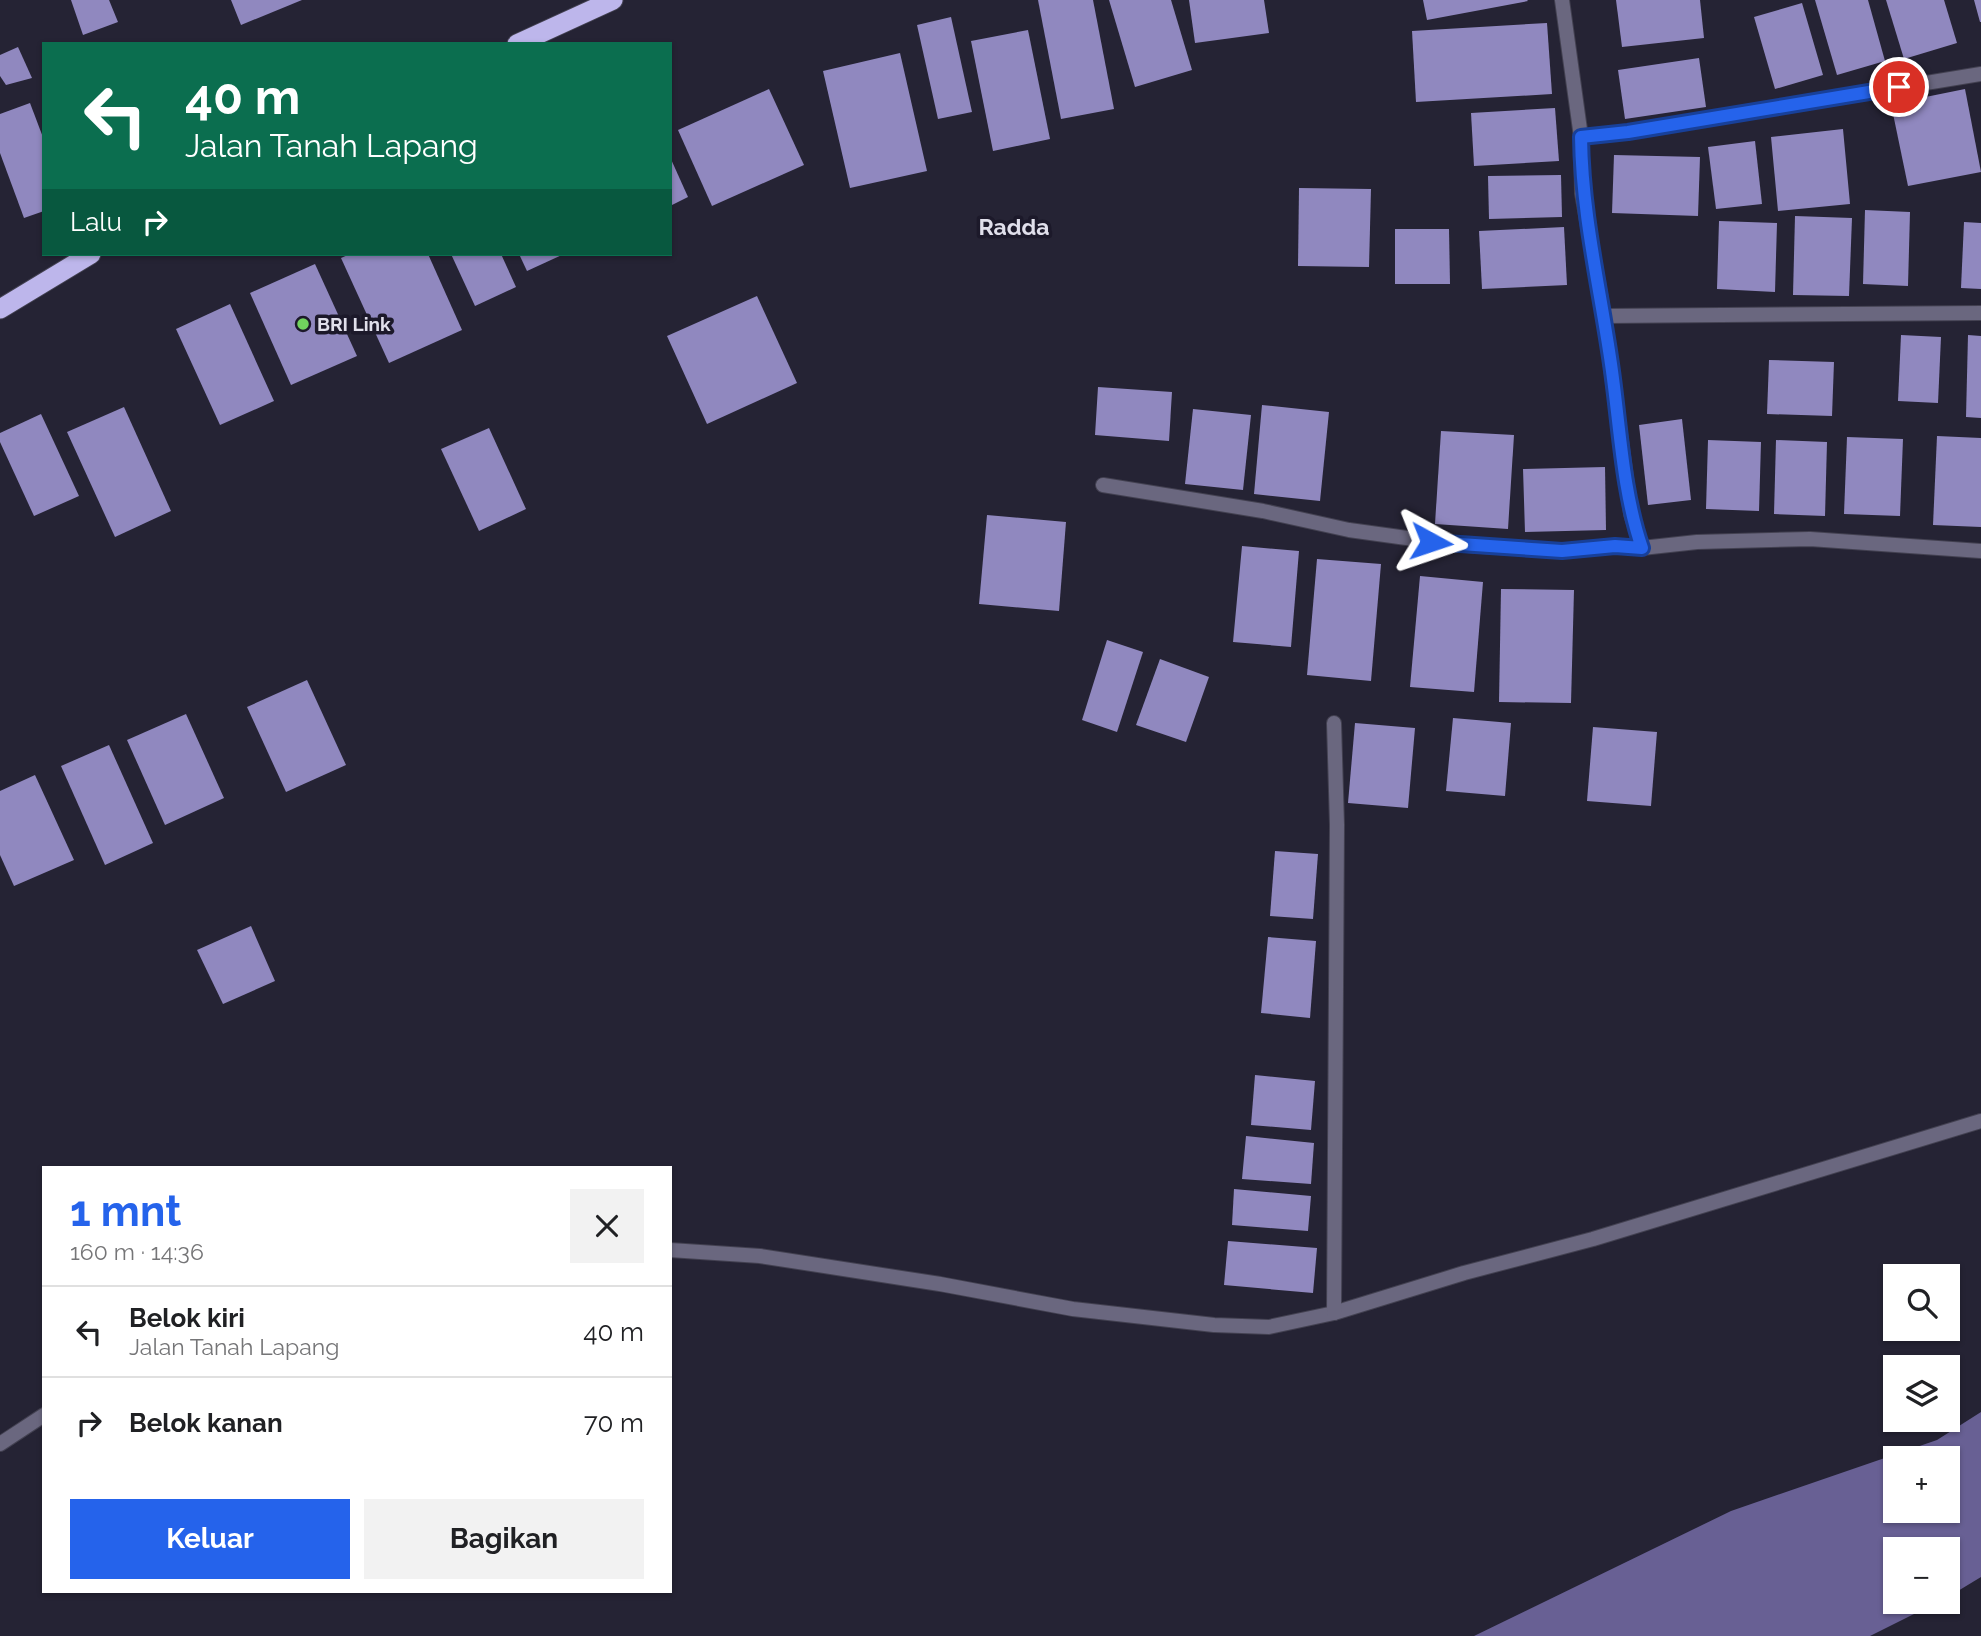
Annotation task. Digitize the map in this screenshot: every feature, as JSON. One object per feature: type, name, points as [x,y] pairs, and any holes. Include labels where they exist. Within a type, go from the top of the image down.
[{"type":"highway","points":[[521,42],[613,0]]},
{"type":"highway","points":[[0,309],[89,256]]},
{"type":"street","points":[[1562,0],[1581,137],[1582,193],[1604,316],[1631,514],[1642,548]]},
{"type":"street","points":[[1581,137],[1628,132],[1981,74]]},
{"type":"street","points":[[1604,316],[1981,313]]},
{"type":"street","points":[[1103,485],[1263,511],[1349,530],[1450,544],[1562,551],[1615,546],[1642,548],[1698,542],[1811,540],[1981,551]]},
{"type":"street","points":[[1334,723],[1337,825],[1334,1312]]},
{"type":"street","points":[[672,1250],[760,1256],[940,1284],[1073,1309],[1214,1325],[1269,1328],[1593,1239],[1981,1121]]},
{"type":"street","points":[[0,1444],[42,1416]]},
{"type":"shaded area","points":[[1981,1412],[1981,1577],[1960,1590],[1960,1537],[1883,1537],[1883,1614],[1914,1614],[1870,1636],[1474,1636],[1731,1511],[1883,1459],[1883,1523],[1960,1523],[1960,1446],[1920,1446],[1950,1432],[1960,1432],[1960,1425]]},
{"type":"building","points":[[71,0],[109,0],[118,22],[83,35]]},
{"type":"building","points":[[231,0],[302,0],[241,25]]},
{"type":"building","points":[[1038,0],[1093,0],[1114,109],[1061,119]]},
{"type":"building","points":[[1109,0],[1171,0],[1192,70],[1135,87]]},
{"type":"building","points":[[1189,0],[1264,0],[1269,33],[1195,43]]},
{"type":"building","points":[[1423,0],[1527,0],[1528,1],[1427,20]]},
{"type":"building","points":[[1616,0],[1700,0],[1704,38],[1622,47]]},
{"type":"building","points":[[1815,0],[1868,0],[1885,61],[1837,75]]},
{"type":"building","points":[[1886,0],[1944,0],[1957,43],[1904,59]]},
{"type":"building","points":[[1974,0],[1981,0],[1981,22],[1980,22]]},
{"type":"building","points":[[1802,3],[1823,75],[1775,89],[1754,17]]},
{"type":"building","points":[[951,17],[972,112],[938,119],[917,25]]},
{"type":"building","points":[[1547,23],[1552,94],[1416,102],[1412,31]]},
{"type":"building","points":[[1028,30],[1050,139],[993,151],[971,41]]},
{"type":"building","points":[[18,47],[32,78],[6,85],[0,76],[0,55]]},
{"type":"building","points":[[900,53],[927,171],[850,188],[823,71]]},
{"type":"building","points":[[1699,58],[1706,107],[1625,119],[1618,70]]},
{"type":"building","points":[[769,89],[804,165],[712,206],[678,130]]},
{"type":"building","points":[[1965,89],[1981,172],[1908,186],[1891,104]]},
{"type":"building","points":[[30,103],[42,135],[42,212],[24,218],[0,153],[0,114]]},
{"type":"building","points":[[1555,108],[1559,161],[1474,166],[1471,113]]},
{"type":"building","points":[[1843,129],[1850,204],[1778,211],[1771,137]]},
{"type":"building","points":[[1755,141],[1762,204],[1716,209],[1708,147]]},
{"type":"building","points":[[1614,155],[1700,157],[1698,216],[1612,213]]},
{"type":"building","points":[[672,161],[688,197],[672,205]]},
{"type":"building","points":[[1561,175],[1562,217],[1489,219],[1488,176]]},
{"type":"building","points":[[1299,188],[1371,189],[1369,267],[1298,266]]},
{"type":"building","points":[[1865,210],[1910,212],[1908,286],[1863,284]]},
{"type":"building","points":[[1795,216],[1852,218],[1849,296],[1793,295]]},
{"type":"building","points":[[1719,221],[1777,223],[1775,292],[1717,289]]},
{"type":"building","points":[[1964,222],[1981,223],[1981,289],[1961,288]]},
{"type":"building","points":[[1564,227],[1567,285],[1482,289],[1479,231]]},
{"type":"building","points":[[1395,229],[1449,229],[1450,284],[1395,284]]},
{"type":"building","points":[[429,256],[462,330],[389,363],[341,258]]},
{"type":"building","points":[[452,256],[502,256],[516,287],[475,306]]},
{"type":"building","points":[[520,256],[560,256],[527,271]]},
{"type":"building","name":"BRI Link","points":[[315,264],[357,356],[291,385],[250,293]]},
{"type":"building","points":[[757,296],[797,383],[707,424],[667,336]]},
{"type":"building","points":[[230,304],[274,401],[220,425],[176,329]]},
{"type":"building","points":[[1901,335],[1941,337],[1938,403],[1898,401]]},
{"type":"building","points":[[1968,335],[1981,336],[1981,418],[1966,417]]},
{"type":"building","points":[[1769,360],[1834,362],[1832,416],[1767,414]]},
{"type":"building","points":[[1098,387],[1172,392],[1169,441],[1095,435]]},
{"type":"building","points":[[1262,405],[1329,412],[1320,501],[1254,494]]},
{"type":"building","points":[[124,407],[171,511],[115,537],[67,432]]},
{"type":"building","points":[[1193,409],[1251,415],[1243,490],[1185,484]]},
{"type":"building","points":[[41,414],[79,496],[34,516],[0,442],[0,433]]},
{"type":"building","points":[[1682,419],[1691,500],[1648,505],[1639,425]]},
{"type":"building","points":[[489,428],[526,509],[479,531],[441,449]]},
{"type":"building","points":[[1441,431],[1514,435],[1508,529],[1435,524]]},
{"type":"building","points":[[1937,436],[1981,438],[1981,527],[1933,525]]},
{"type":"building","points":[[1847,437],[1903,439],[1900,516],[1844,514]]},
{"type":"building","points":[[1708,440],[1761,442],[1759,511],[1706,509]]},
{"type":"building","points":[[1776,440],[1827,442],[1825,516],[1774,514]]},
{"type":"building","points":[[1605,467],[1606,530],[1525,532],[1523,469]]},
{"type":"building","points":[[987,515],[1066,522],[1059,611],[979,604]]},
{"type":"building","points":[[1242,546],[1299,551],[1291,647],[1233,642]]},
{"type":"building","points":[[1317,559],[1381,564],[1371,681],[1307,675]]},
{"type":"building","points":[[1420,576],[1483,582],[1474,692],[1410,687]]},
{"type":"building","points":[[1501,589],[1574,590],[1571,703],[1499,702]]},
{"type":"building","points":[[1107,640],[1143,652],[1117,732],[1082,720]]},
{"type":"building","points":[[1160,659],[1209,677],[1186,742],[1136,725]]},
{"type":"building","points":[[307,680],[346,765],[286,792],[247,707]]},
{"type":"building","points":[[186,714],[224,798],[165,825],[127,740]]},
{"type":"building","points":[[1453,718],[1511,723],[1505,796],[1446,791]]},
{"type":"building","points":[[1355,723],[1415,728],[1408,808],[1348,803]]},
{"type":"building","points":[[1593,727],[1657,732],[1651,806],[1587,801]]},
{"type":"building","points":[[109,745],[153,843],[105,865],[61,766]]},
{"type":"building","points":[[35,775],[74,860],[14,886],[0,855],[0,791]]},
{"type":"building","points":[[1275,851],[1318,854],[1313,919],[1270,916]]},
{"type":"building","points":[[251,926],[275,981],[223,1004],[197,950]]},
{"type":"building","points":[[1268,937],[1316,941],[1310,1018],[1261,1013]]},
{"type":"building","points":[[1255,1075],[1315,1081],[1311,1130],[1251,1125]]},
{"type":"building","points":[[1246,1136],[1314,1143],[1311,1184],[1242,1179]]},
{"type":"building","points":[[1234,1189],[1311,1196],[1308,1231],[1232,1225]]},
{"type":"building","points":[[1228,1241],[1317,1248],[1313,1293],[1224,1285]]},
{"type":"place","name":"BRI Link","points":[[303,324]]},
{"type":"district","name":"Radda","points":[[1014,226]]},
{"type":"route","points":[[1431,542],[1562,551],[1615,546],[1642,548],[1631,514],[1608,342],[1582,193],[1581,137],[1628,132],[1899,87]]}]
